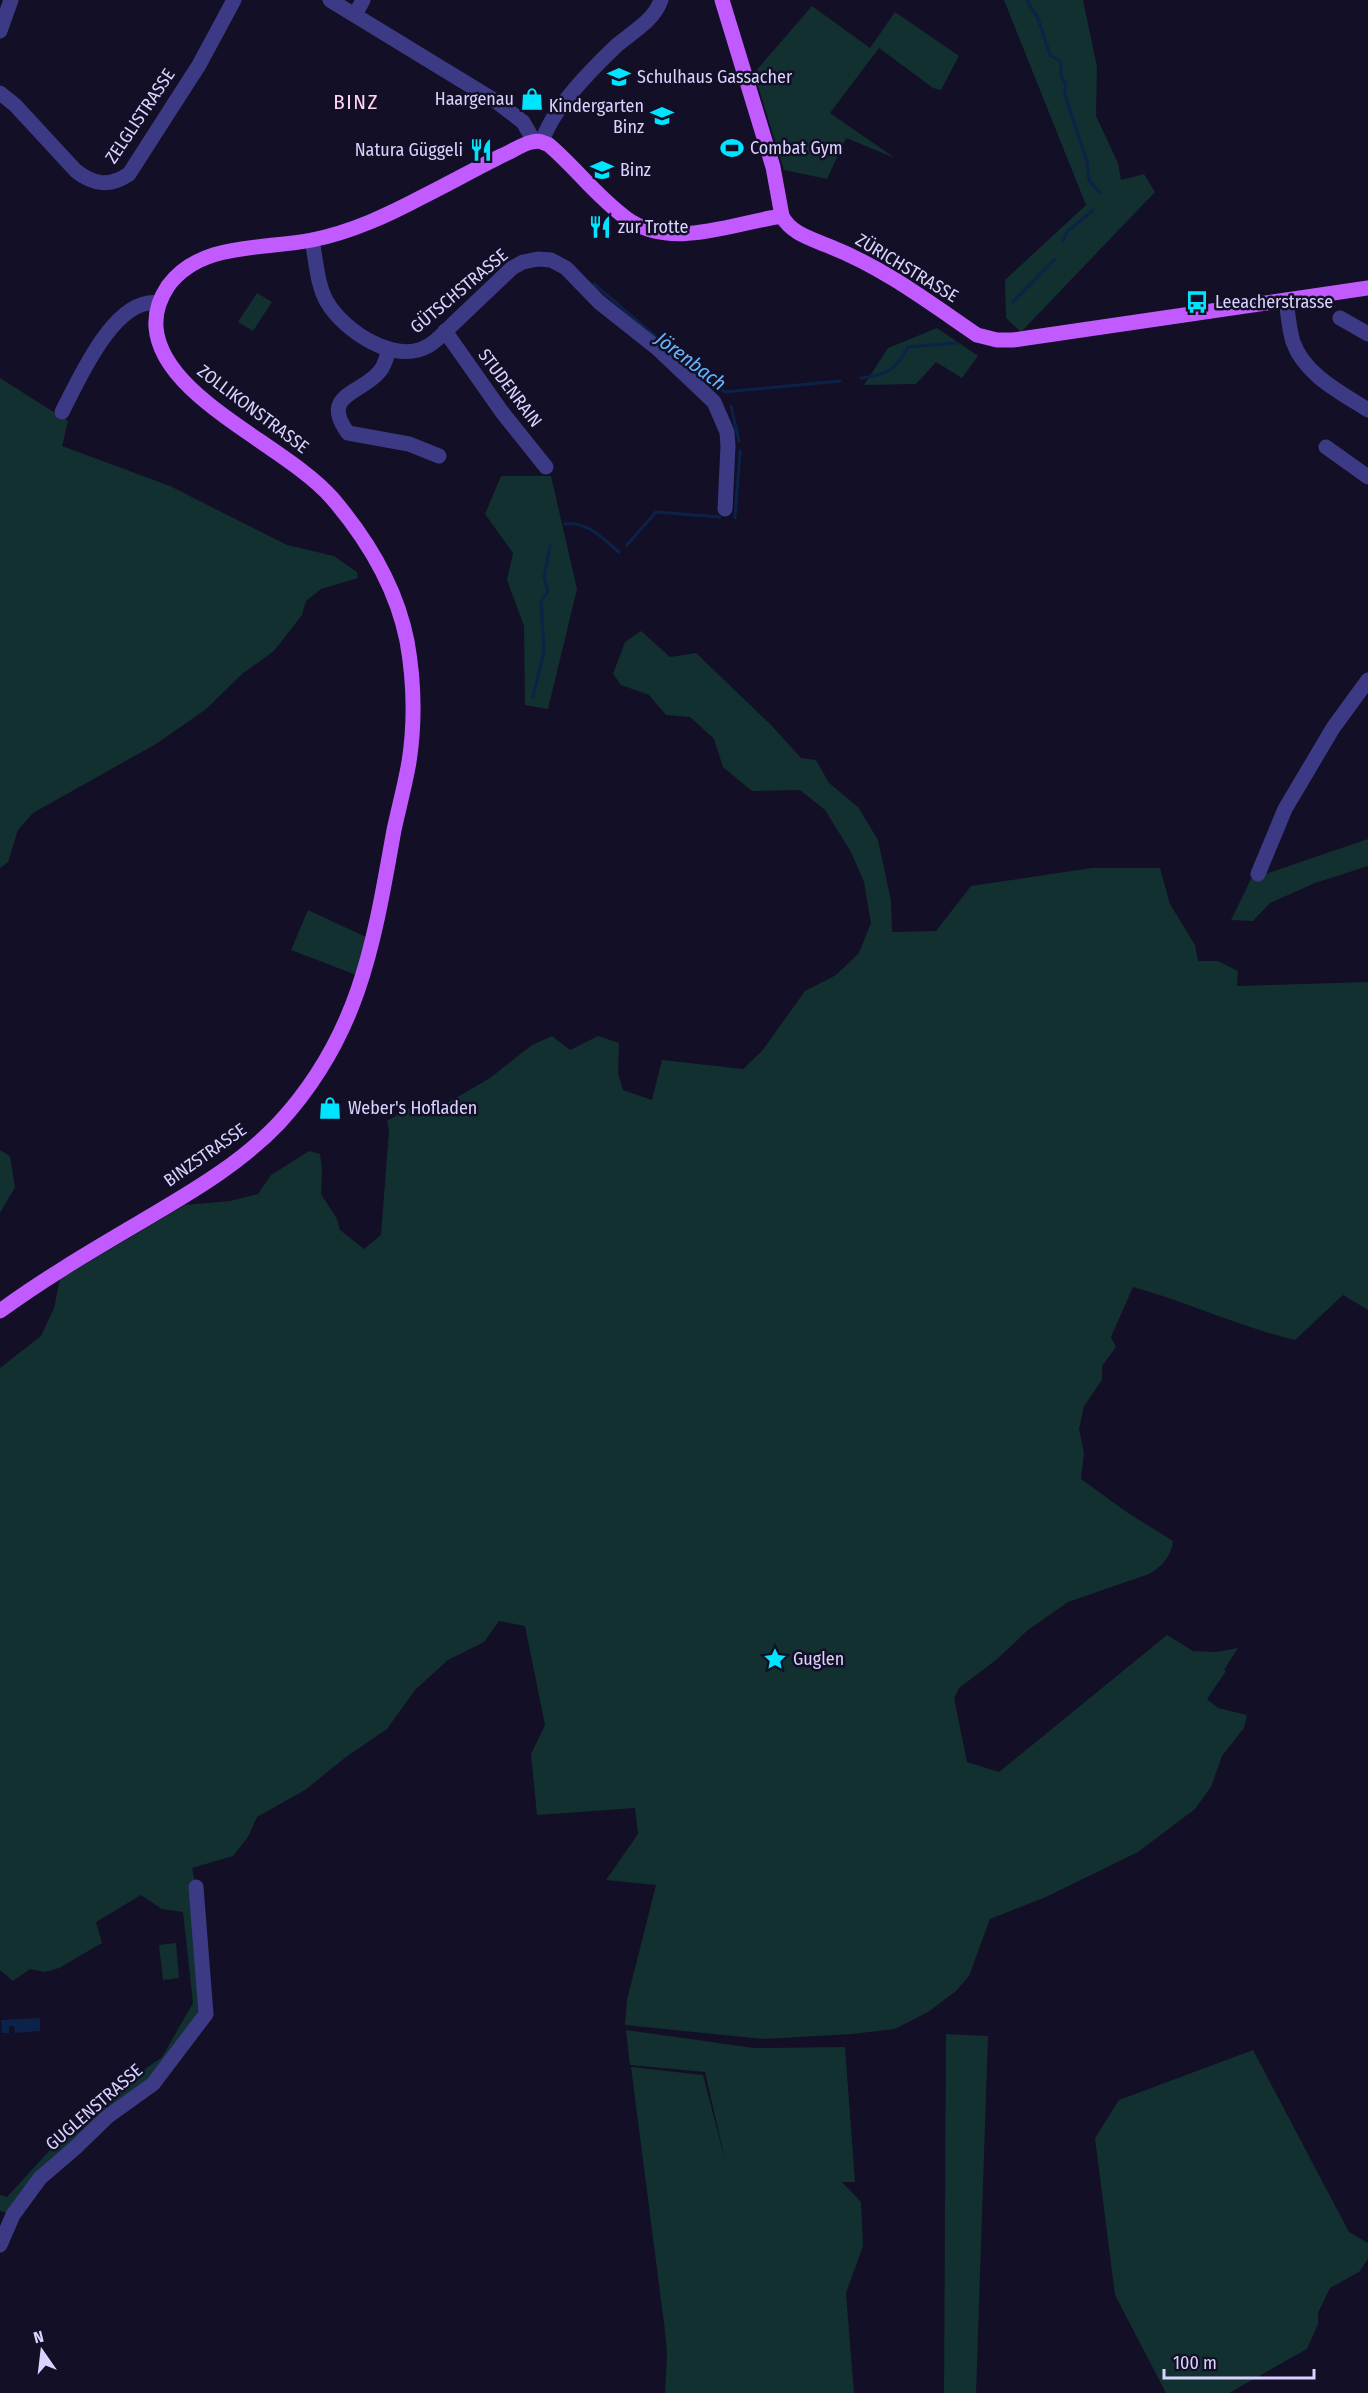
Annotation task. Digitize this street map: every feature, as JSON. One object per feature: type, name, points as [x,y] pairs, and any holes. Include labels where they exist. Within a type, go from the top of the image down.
[{"type":"main road","points":[[538,142],[559,153],[626,218],[645,229],[663,232],[698,232],[782,216],[772,167],[722,0]]},
{"type":"main road","name":"ZOLLIKONSTRASSE","points":[[401,792],[409,761],[412,703],[410,663],[402,620],[383,570],[372,549],[322,488],[281,454],[198,396],[178,376],[168,362],[159,342],[156,326],[159,303],[173,280],[189,266],[206,258],[229,251],[312,240],[370,222],[444,186],[472,169],[538,142]]},
{"type":"main road","name":"ZÜRICHSTRASSE","points":[[782,216],[791,229],[872,266],[977,335],[997,340],[1030,338],[1368,288]]},
{"type":"main road","name":"BINZSTRASSE","points":[[0,1311],[46,1279],[225,1170],[266,1136],[307,1090],[335,1045],[353,1008],[366,971],[401,792]]},
{"type":"street","points":[[0,31],[11,0]]},
{"type":"street","name":"ZELGLISTRASSE","points":[[0,93],[15,105],[76,171],[87,179],[108,183],[119,180],[129,174],[199,65],[234,0]]},
{"type":"street","points":[[330,0],[497,102],[523,122],[538,142],[582,80],[617,45],[656,13],[661,0]]},
{"type":"street","points":[[355,15],[363,0]]},
{"type":"street","name":"GÜTSCHSTRASSE","points":[[312,240],[320,283],[326,301],[339,319],[357,333],[389,349],[403,352],[425,348],[512,268],[523,262],[538,259],[551,260],[566,267],[599,302],[657,348],[714,402],[727,432],[725,509]]},
{"type":"street","points":[[1286,300],[1293,342],[1307,366],[1328,385],[1368,410]]},
{"type":"street","points":[[62,412],[105,335],[136,308],[149,302],[159,303]]},
{"type":"street","points":[[1340,318],[1368,334]]},
{"type":"street","name":"STUDENRAIN","points":[[445,332],[502,412],[546,467]]},
{"type":"street","points":[[389,349],[380,371],[343,398],[338,412],[340,422],[348,433],[409,444],[439,456]]},
{"type":"street","points":[[1326,447],[1368,477]]},
{"type":"street","points":[[1258,874],[1285,809],[1333,728],[1368,680]]},
{"type":"street","name":"GUGLENSTRASSE","points":[[0,2246],[14,2215],[40,2178],[107,2117],[153,2084],[206,2014],[196,1887]]},
{"type":"green space","points":[[1004,0],[1083,0],[1097,67],[1096,116],[1118,163],[1121,180],[1144,174],[1155,192],[1021,332],[1006,318],[1005,280],[1086,205]]},
{"type":"green space","points":[[812,6],[870,48],[895,12],[959,56],[941,90],[933,88],[879,48],[830,113],[895,158],[846,138],[827,179],[784,170],[754,73]]},
{"type":"green space","points":[[257,293],[272,302],[253,331],[238,322]]},
{"type":"green space","points":[[937,328],[978,356],[962,378],[936,362],[916,384],[864,385],[888,348]]},
{"type":"green space","points":[[0,378],[68,421],[62,446],[170,486],[287,545],[334,556],[357,572],[358,578],[321,589],[306,601],[302,615],[274,651],[242,674],[205,710],[156,744],[33,813],[18,830],[8,862],[0,868]]},
{"type":"green space","points":[[501,476],[551,476],[577,589],[548,709],[525,705],[524,626],[507,580],[513,553],[485,514]]},
{"type":"green space","points":[[641,631],[670,657],[696,653],[771,725],[801,758],[816,760],[829,783],[858,807],[878,840],[891,901],[892,932],[936,931],[971,886],[1092,868],[1160,868],[1170,904],[1195,945],[1198,961],[1218,961],[1238,971],[1237,986],[1368,982],[1368,1310],[1343,1295],[1295,1340],[1133,1287],[1111,1337],[1116,1347],[1102,1366],[1102,1380],[1084,1406],[1079,1429],[1084,1453],[1081,1479],[1128,1513],[1173,1541],[1171,1552],[1158,1568],[1149,1574],[1068,1602],[1028,1630],[996,1660],[959,1688],[954,1698],[967,1762],[999,1772],[1167,1635],[1193,1651],[1216,1652],[1238,1648],[1207,1699],[1218,1708],[1247,1715],[1244,1728],[1222,1756],[1211,1787],[1195,1809],[1138,1852],[1046,1897],[990,1919],[969,1976],[956,1991],[928,2012],[895,2029],[763,2039],[625,2025],[627,2000],[656,1885],[606,1880],[638,1834],[635,1808],[537,1815],[531,1754],[545,1725],[525,1626],[499,1621],[484,1642],[448,1660],[415,1690],[387,1729],[346,1757],[305,1790],[257,1817],[248,1837],[233,1856],[192,1868],[196,1887],[206,2014],[169,2064],[107,2117],[13,2215],[0,2211],[0,2195],[7,2197],[60,2139],[131,2079],[162,2057],[193,2003],[183,1912],[162,1909],[141,1895],[96,1922],[102,1943],[59,1968],[45,1972],[30,1969],[13,1981],[0,1970],[0,1368],[41,1336],[54,1308],[60,1279],[185,1205],[230,1201],[258,1194],[271,1175],[309,1151],[320,1154],[321,1194],[337,1219],[340,1230],[364,1249],[381,1235],[389,1130],[387,1121],[411,1107],[449,1102],[490,1078],[532,1045],[552,1036],[570,1050],[598,1036],[619,1043],[618,1073],[623,1090],[652,1100],[662,1060],[743,1069],[762,1051],[805,991],[836,975],[859,953],[871,923],[864,882],[851,852],[825,810],[800,790],[752,791],[723,767],[714,739],[690,717],[666,715],[649,695],[621,685],[613,674],[625,642]]},
{"type":"green space","points":[[1368,839],[1368,866],[1315,883],[1270,903],[1253,921],[1231,920],[1251,879]]},
{"type":"green space","points":[[308,910],[368,938],[359,976],[291,950]]},
{"type":"green space","points":[[0,1150],[10,1156],[15,1187],[0,1213]]},
{"type":"green space","points":[[176,1943],[179,1978],[163,1980],[159,1945]]},
{"type":"green space","points":[[626,2030],[754,2048],[845,2047],[855,2182],[842,2182],[861,2202],[863,2246],[846,2293],[854,2393],[665,2393],[667,2354],[665,2331],[631,2067],[703,2075],[726,2164],[705,2072],[630,2065]]},
{"type":"green space","points":[[946,2034],[988,2036],[976,2393],[944,2393]]},
{"type":"green space","points":[[1253,2050],[1349,2232],[1368,2243],[1368,2259],[1359,2272],[1330,2288],[1318,2313],[1318,2324],[1307,2349],[1229,2393],[1166,2393],[1115,2295],[1095,2138],[1119,2100]]},
{"type":"water","points":[[40,2018],[40,2031],[15,2033],[14,2026],[9,2026],[9,2033],[2,2033],[1,2020]]},
{"type":"waterway","name":"Jörenbach","points":[[1027,0],[1038,19],[1050,55],[1061,62],[1061,76],[1066,84],[1065,95],[1087,162],[1089,180],[1100,193]]},
{"type":"waterway","name":"Jörenbach","points":[[1063,241],[1067,232],[1093,210]]},
{"type":"waterway","name":"Jörenbach","points":[[1013,302],[1055,259]]},
{"type":"waterway","name":"Jörenbach","points":[[594,284],[677,355],[725,392],[840,381]]},
{"type":"waterway","name":"Jörenbach","points":[[861,378],[890,370],[908,347],[957,343]]},
{"type":"waterway","name":"Jörenbach","points":[[731,406],[739,441]]},
{"type":"waterway","name":"Jörenbach","points":[[735,518],[740,451]]},
{"type":"waterway","name":"Jörenbach","points":[[627,545],[656,512],[720,517]]},
{"type":"waterway","name":"Jörenbach","points":[[565,524],[588,528],[619,552]]},
{"type":"waterway","points":[[533,697],[544,651],[541,602],[548,591],[544,578],[550,546]]},
{"type":"place","name":"Schulhaus Gassacher","points":[[619,77]]},
{"type":"place","name":"Haargenau","points":[[532,99]]},
{"type":"place","name":"Kindergarten Binz","points":[[662,116]]},
{"type":"place","name":"Combat Gym","points":[[732,148]]},
{"type":"place","name":"Natura Güggeli","points":[[481,150]]},
{"type":"place","name":"Binz","points":[[602,170]]},
{"type":"place","name":"zur Trotte","points":[[600,227]]},
{"type":"place","name":"Leeacherstrasse","points":[[1197,302]]},
{"type":"place","name":"Weber's Hofladen","points":[[330,1108]]},
{"type":"place","name":"Guglen","points":[[775,1659]]},
{"type":"district","name":"BINZ","points":[[356,102]]}]
